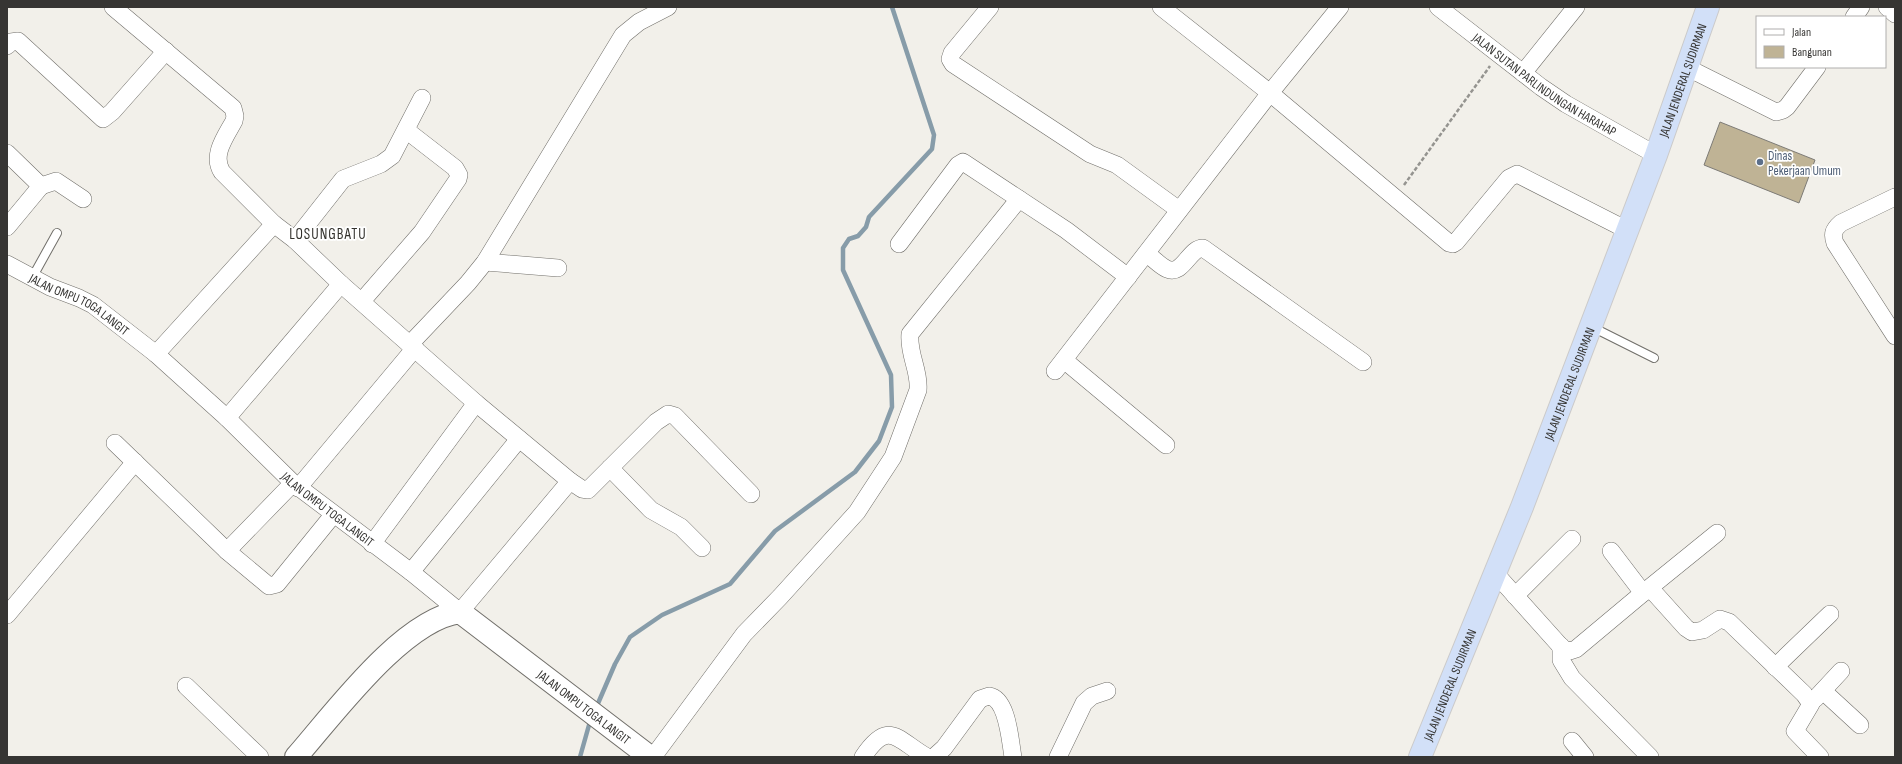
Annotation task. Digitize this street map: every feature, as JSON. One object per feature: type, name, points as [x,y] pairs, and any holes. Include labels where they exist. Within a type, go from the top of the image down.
[{"type":"highway","name":"JALAN JENDERAL SUDIRMAN","points":[[1420,757],[1495,573],[1656,155],[1708,7]]},
{"type":"main road","name":"JALAN OMPU TOGA LANGIT","points":[[460,612],[650,757]]},
{"type":"main road","points":[[296,757],[388,653],[433,621],[447,615],[460,612]]},
{"type":"street","points":[[113,7],[233,108],[235,116],[234,121],[220,150],[217,164],[222,172],[274,224],[295,240],[341,284],[476,403],[570,481],[582,489],[588,490],[656,422],[666,414],[672,414],[751,494]]},
{"type":"street","points":[[227,551],[295,486],[468,283],[485,262],[620,40],[639,22],[668,7]]},
{"type":"street","points":[[990,7],[952,53],[950,59],[953,64],[1090,154],[1117,165],[1179,210]]},
{"type":"street","points":[[1161,7],[1270,93],[1436,234],[1453,244],[1509,178],[1517,174],[1627,230]]},
{"type":"street","points":[[1166,445],[1060,365],[1270,93],[1340,7]]},
{"type":"street","name":"JALAN SUTAN PARLINDUNGAN HARAHAP","points":[[1438,7],[1523,73],[1566,104],[1656,155]]},
{"type":"street","points":[[1523,73],[1576,7]]},
{"type":"street","points":[[1855,16],[1861,7]]},
{"type":"street","points":[[1887,7],[1895,14]]},
{"type":"street","points":[[7,46],[11,42],[18,41],[103,119],[112,112],[166,51]]},
{"type":"street","points":[[1686,67],[1776,112],[1787,107],[1816,68]]},
{"type":"street","points":[[295,240],[343,179],[389,159],[422,98]]},
{"type":"street","points":[[362,301],[422,232],[458,179],[455,168],[406,130]]},
{"type":"street","points":[[7,153],[41,186]]},
{"type":"street","points":[[899,244],[960,163],[967,164],[1066,230],[1128,277]]},
{"type":"street","points":[[7,227],[41,186],[56,181],[83,199]]},
{"type":"street","points":[[1895,197],[1841,223],[1835,229],[1833,236],[1835,243],[1895,336]]},
{"type":"street","points":[[653,757],[744,634],[780,597],[857,512],[873,488],[893,457],[918,390],[919,379],[910,342],[910,334],[1019,199]]},
{"type":"street","points":[[156,354],[274,224]]},
{"type":"street","points":[[1147,254],[1166,269],[1175,270],[1180,267],[1195,250],[1203,248],[1363,362]]},
{"type":"street","points":[[485,262],[558,268]]},
{"type":"street","name":"JALAN OMPU TOGA LANGIT","points":[[7,264],[32,278],[93,305],[156,354],[227,418],[295,486],[411,572],[460,612]]},
{"type":"street","points":[[227,418],[341,284]]},
{"type":"street","points":[[372,544],[476,403]]},
{"type":"street","points":[[411,572],[519,438]]},
{"type":"street","points":[[115,443],[227,551],[266,585],[274,586],[333,515]]},
{"type":"street","points":[[7,615],[135,462]]},
{"type":"street","points":[[610,468],[651,510],[681,527],[702,548]]},
{"type":"street","points":[[460,612],[570,481]]},
{"type":"street","points":[[1495,573],[1561,646],[1566,650],[1576,649],[1717,533]]},
{"type":"street","points":[[1515,596],[1572,539]]},
{"type":"street","points":[[1611,551],[1646,590],[1689,630],[1699,632],[1716,621],[1726,620],[1804,694],[1811,704]]},
{"type":"street","points":[[1775,666],[1830,614]]},
{"type":"street","points":[[1561,646],[1561,660],[1572,678],[1650,757]]},
{"type":"street","points":[[1820,757],[1795,731],[1811,704],[1841,671]]},
{"type":"street","points":[[186,686],[260,757]]},
{"type":"street","points":[[1058,757],[1084,703],[1092,696],[1107,690]]},
{"type":"street","points":[[1823,691],[1860,725]]},
{"type":"street","points":[[934,757],[944,748],[980,699],[989,696],[998,700],[1004,710],[1013,757]]},
{"type":"street","points":[[863,757],[876,740],[889,735],[896,736],[927,757]]},
{"type":"street","points":[[1572,742],[1585,757]]},
{"type":"lane","points":[[32,278],[57,233]]},
{"type":"lane","points":[[1590,326],[1654,358]]},
{"type":"path","points":[[1394,198],[1499,54]]},
{"type":"building","name":"Dinas Pekerjaan Umum","points":[[1720,122],[1815,160],[1799,203],[1704,165]]},
{"type":"waterway","points":[[596,708],[615,664],[630,637],[662,615],[730,584],[775,531],[855,472],[879,441],[892,407],[891,375],[843,270],[843,248],[849,239],[858,236],[866,227],[869,217],[932,149],[934,135],[892,7]]},
{"type":"waterway","points":[[580,757],[591,718]]},
{"type":"place","name":"Dinas Pekerjaan Umum","points":[[1760,162]]},
{"type":"district","name":"LOSUNGBATU","points":[[328,234]]}]
